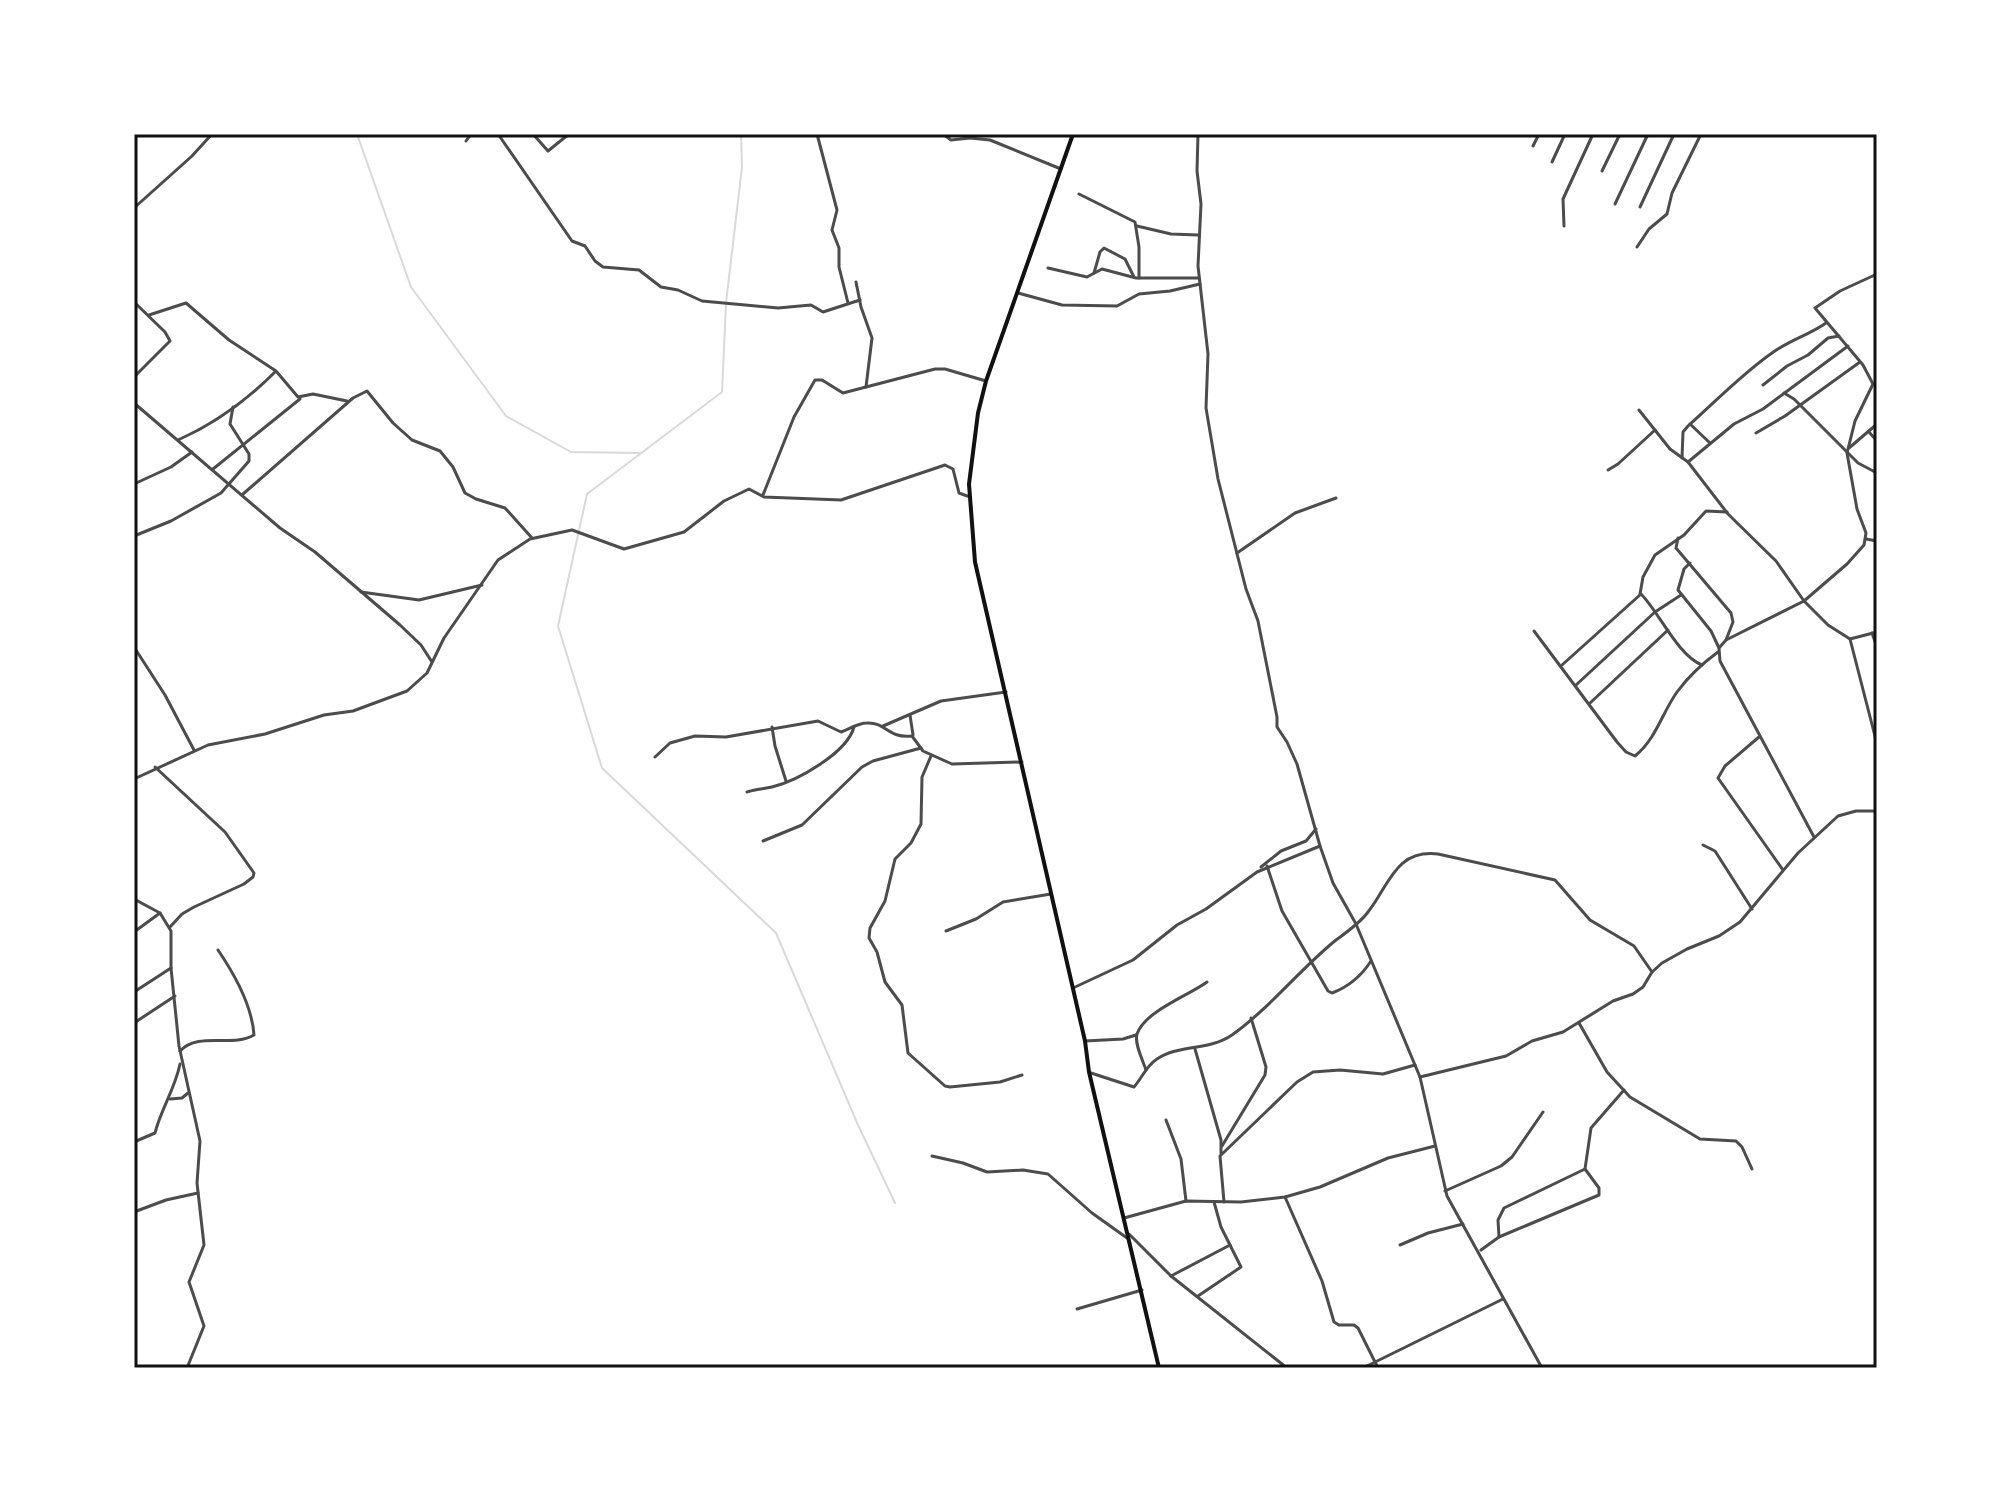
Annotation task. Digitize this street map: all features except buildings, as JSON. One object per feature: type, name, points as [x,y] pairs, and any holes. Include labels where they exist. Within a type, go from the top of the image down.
[{"type":"highway","points":[[1073,134],[986,381],[972,450],[970,497],[975,562],[1159,1368]]},
{"type":"street","points":[[134,208],[212,134]]},
{"type":"street","points":[[466,141],[471,134]]},
{"type":"street","points":[[498,134],[572,241],[585,246],[603,267],[639,270],[661,287],[708,302],[778,308],[811,305],[823,312],[860,300]]},
{"type":"street","points":[[533,134],[548,151],[569,134]]},
{"type":"street","points":[[817,134],[837,208],[832,230],[839,248],[839,267],[848,303]]},
{"type":"street","points":[[943,134],[952,140],[990,140],[1061,169]]},
{"type":"street","points":[[1198,134],[1197,171],[1201,204],[1199,278],[1208,354],[1206,408],[1218,479],[1258,621],[1276,725],[1297,764],[1333,883],[1356,924],[1420,1077],[1445,1191],[1542,1368]]},
{"type":"street","points":[[1533,146],[1539,134]]},
{"type":"street","points":[[1552,162],[1565,134]]},
{"type":"street","points":[[1564,226],[1563,199],[1593,134]]},
{"type":"street","points":[[1602,171],[1620,134]]},
{"type":"street","points":[[1615,204],[1648,134]]},
{"type":"street","points":[[1640,207],[1674,134]]},
{"type":"street","points":[[1637,247],[1649,229],[1667,214],[1672,193],[1701,134]]},
{"type":"street","points":[[1079,194],[1131,219],[1137,226],[1167,233],[1198,235]]},
{"type":"street","points":[[1136,278],[1137,226]]},
{"type":"street","points":[[1094,273],[1104,248],[1123,257],[1136,278]]},
{"type":"street","points":[[1048,268],[1090,277],[1102,269],[1136,278],[1199,278]]},
{"type":"street","points":[[1866,539],[1857,509],[1848,450],[1855,421],[1876,385],[1848,346],[1816,311],[1816,307],[1846,288],[1877,274]]},
{"type":"street","points":[[856,282],[872,338],[866,387]]},
{"type":"street","points":[[1017,293],[1062,305],[1117,306],[1139,294],[1200,284]]},
{"type":"street","points":[[134,302],[169,337],[169,343],[134,377]]},
{"type":"street","points":[[149,315],[186,303],[229,340],[276,371],[296,395],[302,397]]},
{"type":"street","points":[[1682,458],[1683,432],[1690,424],[1769,355],[1794,339],[1808,336],[1826,323]]},
{"type":"street","points":[[1763,385],[1828,338],[1839,336]]},
{"type":"street","points":[[1688,462],[1734,424],[1755,414],[1848,346]]},
{"type":"street","points":[[1756,433],[1860,362]]},
{"type":"street","points":[[761,496],[765,494],[794,417],[812,383],[822,380],[843,393],[935,369],[986,381]]},
{"type":"street","points":[[178,440],[233,407],[276,371]]},
{"type":"street","points":[[243,494],[358,393],[367,391],[393,423],[412,440],[438,449],[453,467],[465,493],[505,508],[532,538]]},
{"type":"street","points":[[1784,393],[1864,467],[1877,473]]},
{"type":"street","points":[[213,469],[302,397],[313,394],[349,401]]},
{"type":"street","points":[[134,403],[280,528],[315,552],[421,645],[432,662]]},
{"type":"street","points":[[134,536],[171,521],[215,496],[249,461],[244,444],[230,424],[233,407]]},
{"type":"street","points":[[134,413],[139,408]]},
{"type":"street","points":[[1639,410],[1670,449],[1688,462],[1727,512],[1776,561],[1804,601],[1828,625],[1850,639],[1877,744]]},
{"type":"street","points":[[1690,424],[1711,444]]},
{"type":"street","points":[[1848,450],[1877,424]]},
{"type":"street","points":[[1608,470],[1618,465],[1655,430]]},
{"type":"street","points":[[1869,432],[1877,441]]},
{"type":"street","points":[[134,484],[171,467],[192,452]]},
{"type":"street","points":[[134,779],[194,750],[276,731],[324,715],[353,711],[398,695],[419,682],[457,618],[504,555],[532,538],[572,530],[624,549],[684,532],[724,501],[749,489],[761,496],[808,501],[841,500],[947,464],[953,469],[958,491],[970,497]]},
{"type":"street","points":[[1237,553],[1295,513],[1336,498]]},
{"type":"street","points":[[1562,666],[1640,594],[1643,577],[1655,555],[1706,511],[1727,512]]},
{"type":"street","points":[[1534,631],[1617,742],[1635,756],[1655,732],[1676,693],[1719,650],[1733,622],[1731,613],[1675,547],[1678,538]]},
{"type":"street","points":[[1866,539],[1877,541]]},
{"type":"street","points":[[1726,640],[1804,601],[1847,564],[1866,539]]},
{"type":"street","points":[[1690,563],[1684,569],[1677,587],[1711,631],[1720,661],[1814,837]]},
{"type":"street","points":[[359,591],[419,600],[482,585]]},
{"type":"street","points":[[1640,594],[1692,660],[1702,665]]},
{"type":"street","points":[[1576,685],[1655,612],[1681,595]]},
{"type":"street","points":[[1589,704],[1668,630]]},
{"type":"street","points":[[1850,639],[1875,632],[1877,647]]},
{"type":"street","points":[[134,647],[165,695],[194,750]]},
{"type":"street","points":[[136,662],[138,654]]},
{"type":"street","points":[[882,726],[941,701],[1006,692]]},
{"type":"street","points":[[910,715],[913,737],[931,756],[952,764],[1022,762]]},
{"type":"street","points":[[655,757],[670,743],[684,739],[726,737],[818,721],[838,731],[868,723],[882,726],[896,736],[913,737]]},
{"type":"street","points":[[772,727],[786,781]]},
{"type":"street","points":[[747,792],[786,781],[825,762],[850,740],[854,727]]},
{"type":"street","points":[[1759,737],[1725,766],[1718,778],[1783,870]]},
{"type":"street","points":[[763,841],[802,825],[862,767],[921,748]]},
{"type":"street","points":[[931,756],[922,777],[921,826],[911,843],[895,859],[885,901],[870,928],[869,938],[877,952],[885,982],[903,1006],[906,1049],[915,1061],[950,1087],[1000,1082],[1022,1075]]},
{"type":"street","points":[[155,767],[225,832],[254,873],[244,884],[182,914],[170,927]]},
{"type":"street","points":[[1420,1077],[1506,1056],[1532,1041],[1563,1032],[1613,1001],[1643,987],[1652,972],[1673,956],[1733,928],[1814,837],[1841,814],[1877,811]]},
{"type":"street","points":[[1073,988],[1133,960],[1280,852],[1306,841],[1316,829]]},
{"type":"street","points":[[1703,845],[1715,851],[1752,909]]},
{"type":"street","points":[[1244,880],[1267,866],[1320,846]]},
{"type":"street","points":[[1089,1072],[1131,1087],[1160,1057],[1225,1039],[1285,988],[1310,960],[1356,924],[1370,910],[1385,884],[1407,858],[1420,854],[1438,854],[1555,880],[1590,920],[1634,946],[1652,972]]},
{"type":"street","points":[[1267,866],[1282,911],[1325,988],[1332,993],[1362,973],[1371,961]]},
{"type":"street","points":[[946,931],[976,919],[1003,902],[1051,894]]},
{"type":"street","points":[[135,900],[160,913],[170,927],[181,1061],[200,1141],[198,1193],[204,1245],[201,1258],[191,1274],[190,1288],[204,1326],[187,1368]]},
{"type":"street","points":[[134,932],[160,913]]},
{"type":"street","points":[[180,1051],[190,1042],[244,1039],[254,1035],[239,986],[218,950]]},
{"type":"street","points":[[134,992],[171,968]]},
{"type":"street","points":[[1085,1041],[1123,1039],[1136,1035],[1155,1013],[1207,982]]},
{"type":"street","points":[[134,1023],[175,996]]},
{"type":"street","points":[[1224,1202],[1222,1146],[1265,1075],[1266,1067],[1251,1018]]},
{"type":"street","points":[[1579,1023],[1607,1072],[1624,1090],[1700,1139],[1736,1141],[1752,1169]]},
{"type":"street","points":[[1136,1035],[1146,1070]]},
{"type":"street","points":[[1195,1049],[1222,1146]]},
{"type":"street","points":[[134,1142],[155,1133],[159,1115],[170,1099],[181,1061]]},
{"type":"street","points":[[1220,1156],[1297,1082],[1313,1072],[1340,1070],[1383,1074],[1415,1065]]},
{"type":"street","points":[[1479,1251],[1499,1237],[1599,1195],[1599,1188],[1585,1169],[1591,1128],[1624,1090]]},
{"type":"street","points":[[170,1099],[182,1098],[188,1093]]},
{"type":"street","points":[[1445,1191],[1501,1166],[1512,1157],[1543,1112]]},
{"type":"street","points":[[1166,1120],[1181,1159],[1186,1201]]},
{"type":"street","points":[[1124,1218],[1186,1201],[1224,1202],[1285,1197],[1320,1187],[1388,1158],[1435,1146]]},
{"type":"street","points":[[932,1156],[987,1172],[1023,1170],[1048,1174],[1092,1213],[1130,1237],[1171,1276],[1287,1368]]},
{"type":"street","points":[[1499,1237],[1498,1220],[1504,1208],[1585,1169]]},
{"type":"street","points":[[134,1212],[198,1193]]},
{"type":"street","points":[[1285,1197],[1322,1281],[1334,1322],[1358,1328],[1378,1368]]},
{"type":"street","points":[[1198,1296],[1239,1270],[1242,1264],[1221,1227],[1214,1202]]},
{"type":"street","points":[[1400,1245],[1428,1233],[1463,1224]]},
{"type":"street","points":[[1171,1276],[1230,1245]]},
{"type":"street","points":[[1077,1309],[1142,1290]]},
{"type":"street","points":[[1363,1368],[1503,1299]]},
{"type":"waterway","points":[[357,134],[411,287],[506,416],[571,452],[641,453]]},
{"type":"waterway","points":[[741,134],[742,167],[726,303],[722,392],[587,494],[558,626],[602,768],[776,933],[895,1203]]}]
